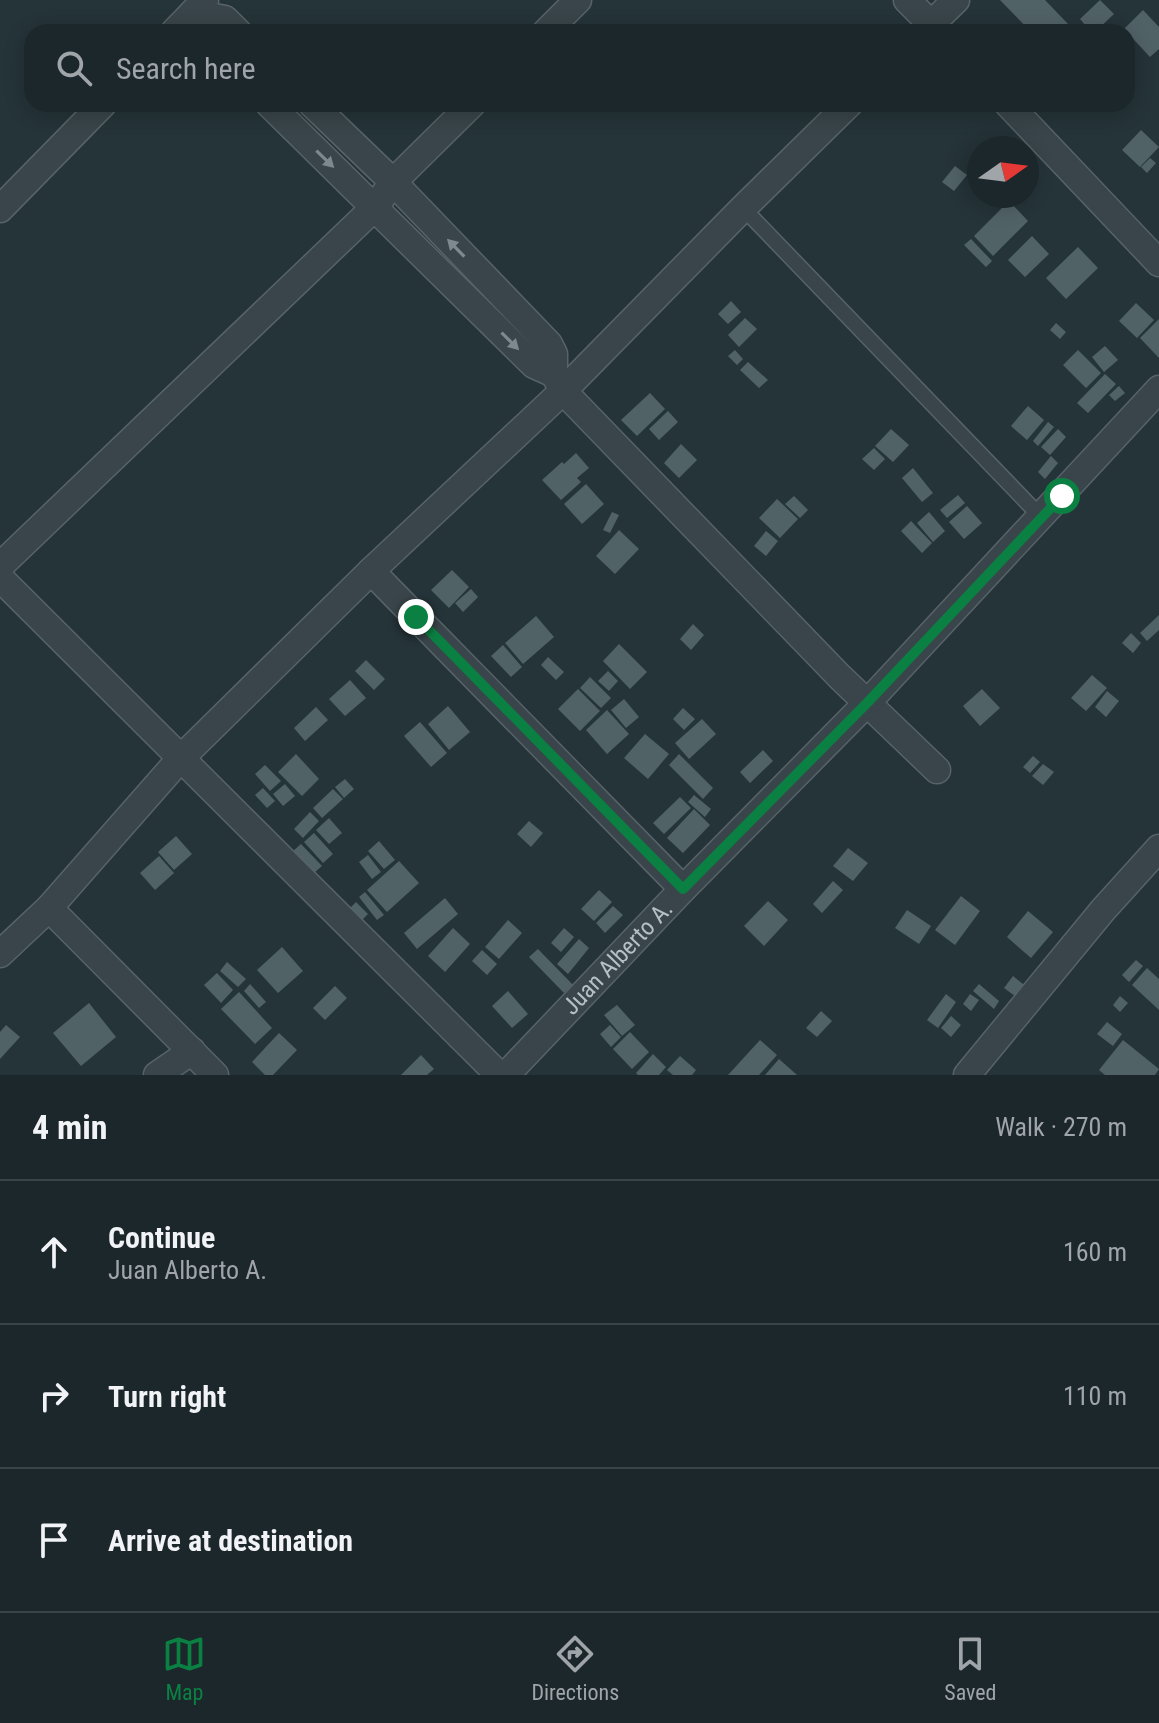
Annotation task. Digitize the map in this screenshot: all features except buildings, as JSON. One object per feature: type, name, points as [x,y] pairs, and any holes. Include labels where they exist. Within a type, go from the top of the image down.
[{"type":"street","points":[[554,24],[578,0]]},
{"type":"street","points":[[907,0],[927,24]]},
{"type":"street","points":[[935,24],[956,0]]},
{"type":"street","points":[[194,11],[225,19],[230,24]]},
{"type":"street","points":[[0,209],[95,112]]},
{"type":"street","points":[[277,112],[534,365],[559,383],[937,770]]},
{"type":"street","points":[[320,112],[393,182],[549,344],[559,383]]},
{"type":"street","points":[[0,566],[375,207],[393,182],[464,112]]},
{"type":"street","points":[[0,954],[49,908],[180,759],[559,383],[841,112]]},
{"type":"street","points":[[1016,112],[1159,263]]},
{"type":"street","name":"Juan Alberto A.","points":[[506,1075],[683,889],[868,702],[1159,389]]},
{"type":"street","points":[[371,571],[683,889]]},
{"type":"street","points":[[0,578],[499,1075]]},
{"type":"street","points":[[967,1075],[1103,910],[1159,848]]},
{"type":"street","points":[[49,908],[215,1075]]},
{"type":"street","points":[[157,1075],[192,1051]]},
{"type":"lane","points":[[743,208],[1042,518]]},
{"type":"route","points":[[416,617],[683,889],[868,702],[1062,496]]}]
